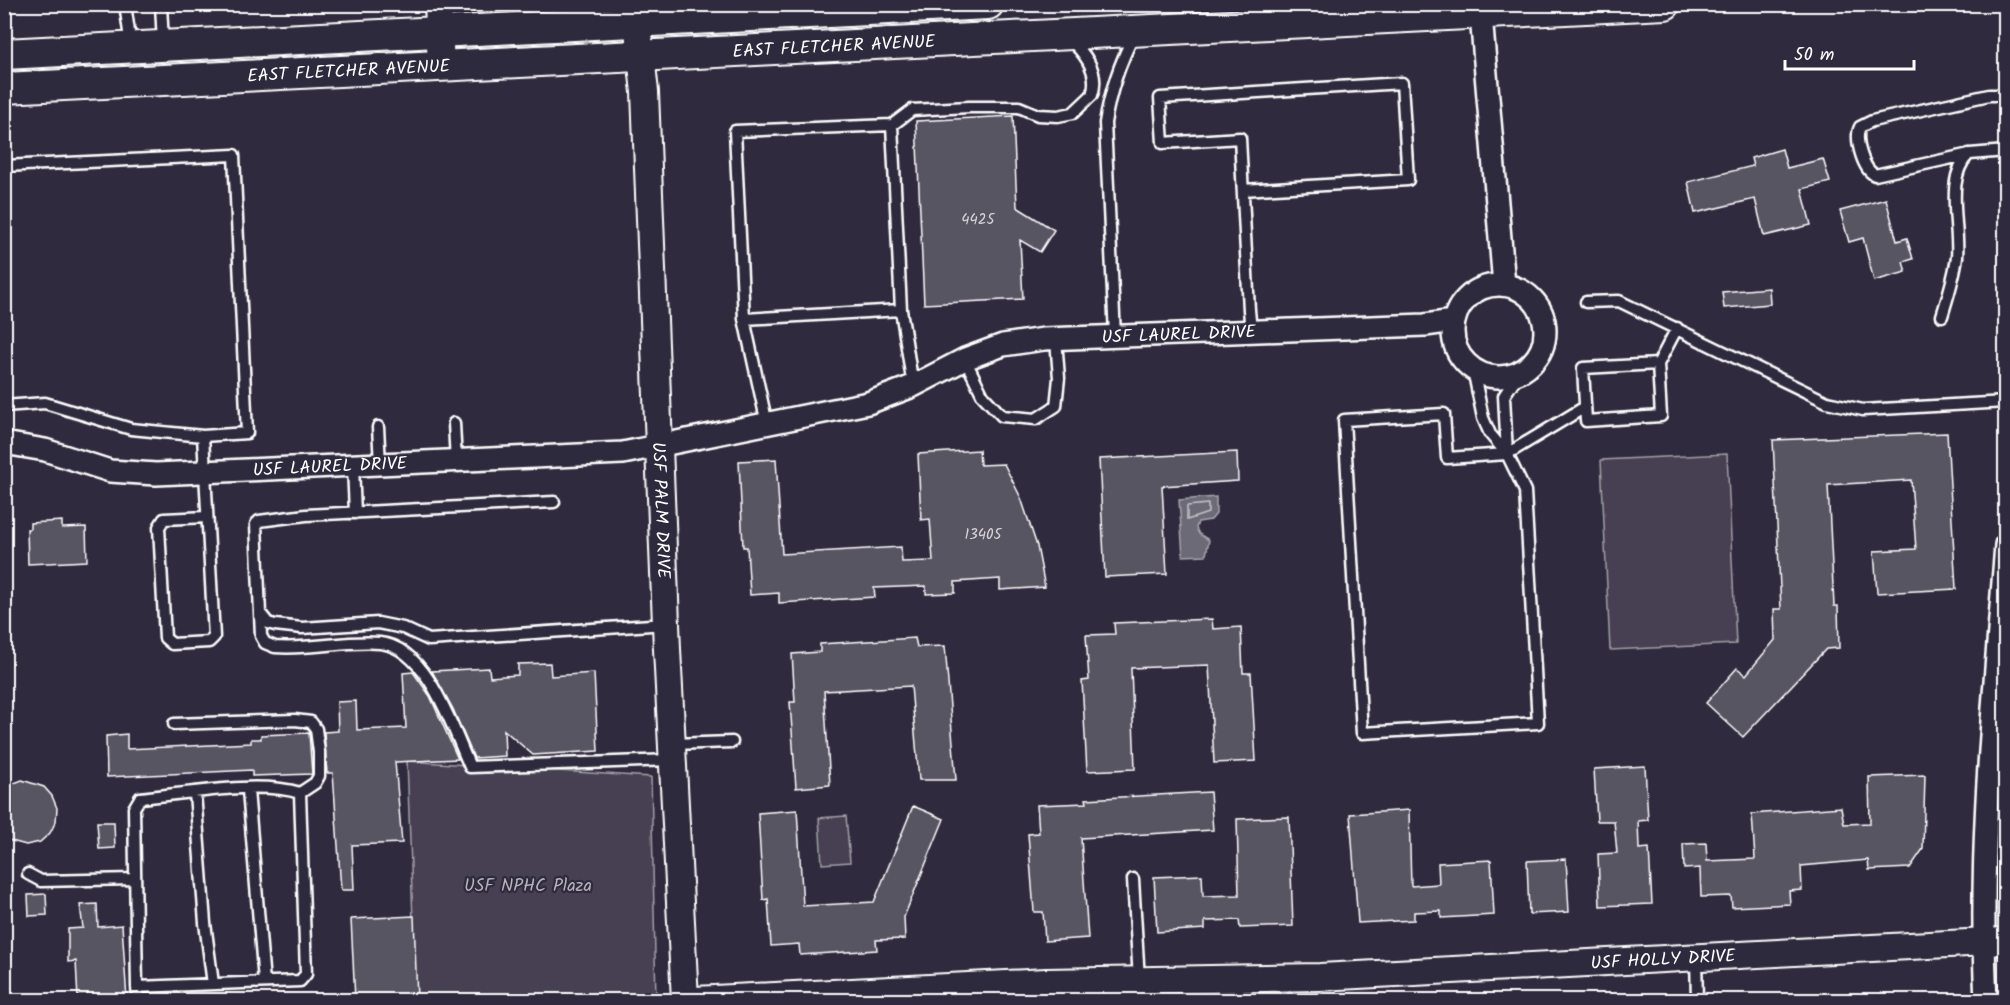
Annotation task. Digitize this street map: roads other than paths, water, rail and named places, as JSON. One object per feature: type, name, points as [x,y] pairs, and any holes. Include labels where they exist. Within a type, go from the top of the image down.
[{"type":"main road","name":"EAST FLETCHER AVENUE","points":[[4,54],[163,47],[439,19],[637,21],[673,12],[988,4]]},
{"type":"main road","name":"EAST FLETCHER AVENUE","points":[[4,88],[1066,37],[1481,10],[1665,4]]},
{"type":"main road","points":[[789,51],[831,37],[874,28],[917,26],[940,6]]},
{"type":"street","points":[[1481,10],[1504,285]]},
{"type":"street","points":[[439,19],[441,67]]},
{"type":"street","name":"USF PALM DRIVE","points":[[637,21],[645,92],[658,444],[685,1000]]},
{"type":"street","points":[[1504,285],[1531,298],[1540,310],[1545,338],[1540,352],[1531,364],[1519,373],[1505,377],[1490,377],[1463,362],[1455,348],[1452,333],[1454,321],[1462,303],[1473,292],[1488,286],[1504,285]]},
{"type":"street","name":"USF LAUREL DRIVE","points":[[4,444],[45,450],[110,471],[156,474],[623,453],[658,444],[868,403],[913,386],[965,359],[1003,345],[1056,339],[1425,325],[1454,321]]},
{"type":"street","points":[[1986,1000],[1994,941],[1985,810],[1999,722],[2006,545]]},
{"type":"street","name":"USF HOLLY DRIVE","points":[[695,1000],[1139,980],[1320,977],[1994,941]]},
{"type":"street","name":"USF HOLLY DRIVE","points":[[1085,1000],[1320,977]]},
{"type":"lane","points":[[124,4],[131,48]]},
{"type":"lane","points":[[161,4],[163,47]]},
{"type":"lane","points":[[1115,336],[1105,123],[1115,78],[1135,33]]},
{"type":"lane","points":[[766,424],[744,319],[735,131],[892,125],[912,110],[1009,106],[1038,115],[1058,116],[1072,112],[1092,95],[1094,71],[1078,46],[1066,37]]},
{"type":"lane","points":[[1243,190],[1408,180],[1402,83],[1160,98],[1163,143],[1240,138],[1251,331]]},
{"type":"lane","points":[[2006,94],[1989,95],[1872,121],[1860,127],[1858,133],[1867,170],[1875,175],[1970,154],[2006,151]]},
{"type":"lane","points":[[892,125],[901,310],[913,386]]},
{"type":"lane","points":[[1941,316],[1952,286],[1957,256],[1956,185],[1960,165],[1970,154]]},
{"type":"lane","points":[[4,166],[234,155],[247,432],[203,436],[131,429],[45,403],[4,405]]},
{"type":"lane","points":[[1586,302],[1619,301],[1795,384],[1827,402],[1863,410],[2006,402]]},
{"type":"lane","points":[[744,319],[901,310]]},
{"type":"lane","points":[[1658,364],[1583,368],[1586,421],[1661,416],[1658,364],[1677,328]]},
{"type":"lane","points":[[965,359],[983,396],[1002,416],[1036,419],[1056,406],[1059,378],[1056,339]]},
{"type":"lane","points":[[1473,369],[1483,418],[1490,434],[1507,454],[1525,491],[1538,723],[1362,733],[1344,420],[1444,414],[1447,458],[1507,454],[1586,407]]},
{"type":"lane","points":[[1507,454],[1504,396],[1519,373]]},
{"type":"lane","points":[[454,423],[456,462]]},
{"type":"lane","points":[[378,427],[380,464]]},
{"type":"lane","points":[[203,436],[213,637],[209,642],[172,644],[165,638],[159,527],[164,519],[207,517]]},
{"type":"lane","points":[[353,466],[355,513]]},
{"type":"lane","points":[[554,502],[265,518],[256,524],[261,636],[265,643],[275,647],[382,643],[404,650],[425,671],[470,767],[673,752],[732,742]]},
{"type":"lane","points":[[260,613],[268,623],[302,628],[361,624],[404,628],[429,640],[666,624]]},
{"type":"lane","points":[[174,724],[295,720],[311,723],[316,729],[319,776],[315,783],[300,793]]},
{"type":"lane","points":[[138,1000],[134,808],[140,798],[248,789],[287,789],[300,793]]},
{"type":"lane","points":[[248,789],[264,982]]},
{"type":"lane","points":[[195,793],[205,923],[213,984]]},
{"type":"lane","points":[[137,987],[300,981],[306,974],[300,793]]},
{"type":"lane","points":[[28,874],[41,881],[134,879]]},
{"type":"lane","points":[[1134,879],[1139,980]]},
{"type":"lane","points":[[1696,957],[1697,1000]]},
{"type":"water","points":[[1216,497],[1216,514],[1211,520],[1198,522],[1196,528],[1199,534],[1209,540],[1206,555],[1183,556],[1179,500]]},
{"type":"park label","name":"USF NPHC Plaza","points":[[528,885]]}]
